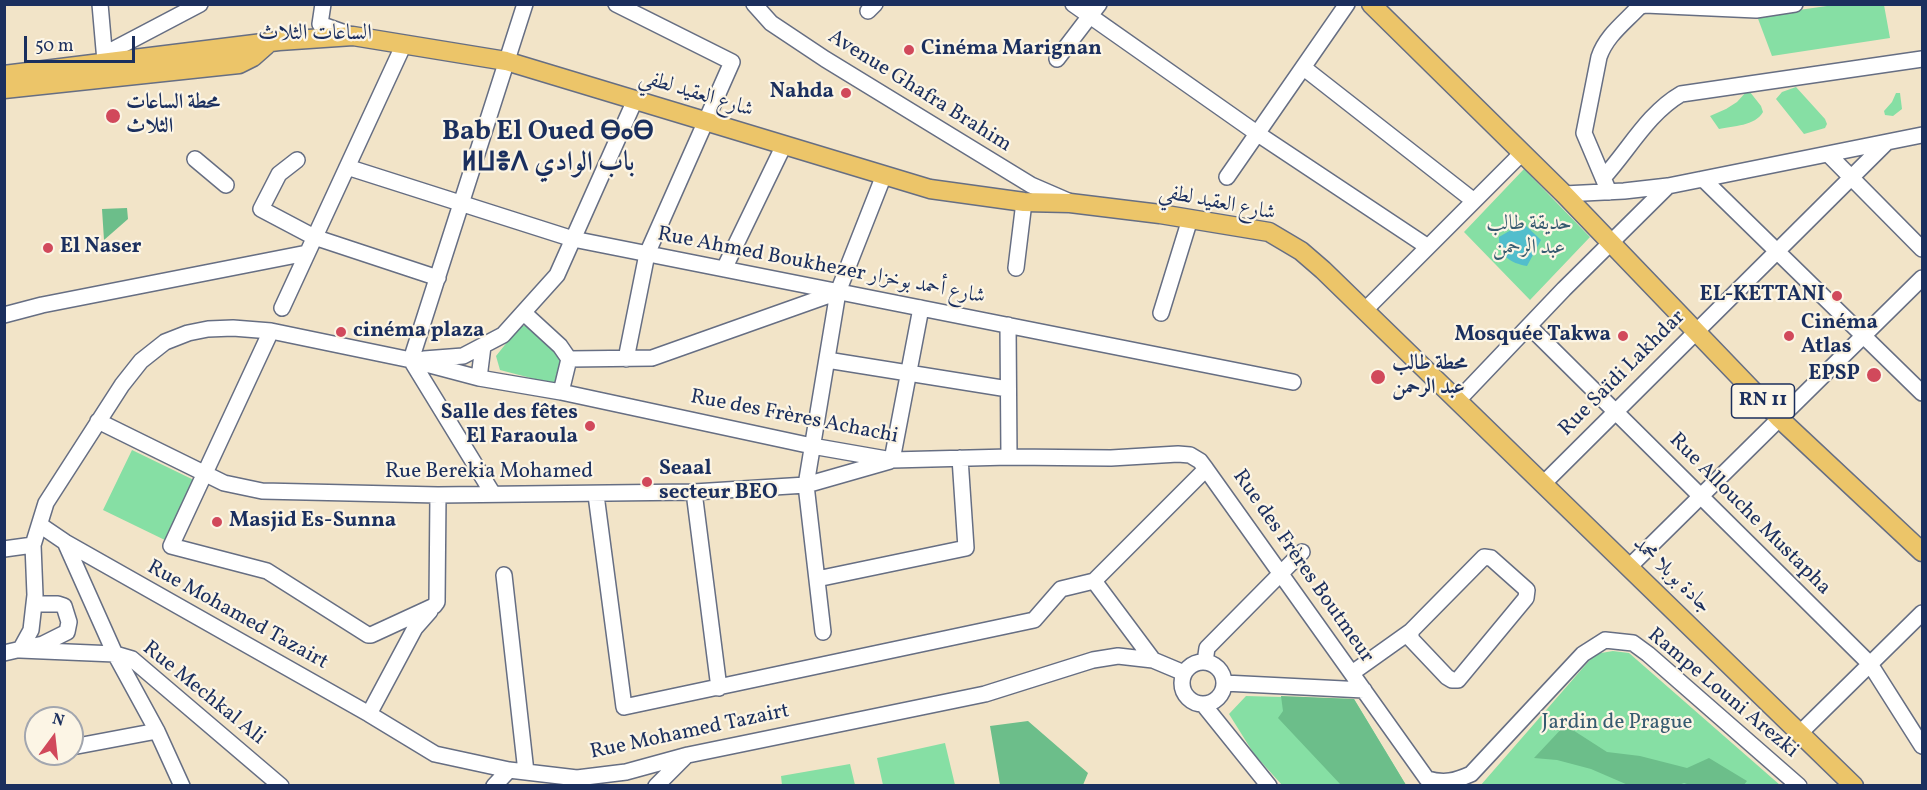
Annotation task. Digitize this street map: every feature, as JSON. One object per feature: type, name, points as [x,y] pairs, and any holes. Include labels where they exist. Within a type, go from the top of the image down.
[{"type":"main road","name":"RN 11","points":[[1371,4],[1564,194],[1780,418],[1923,552]]},
{"type":"main road","points":[[4,75],[105,59],[294,40],[320,30]]},
{"type":"main road","name":"شارع العقيد لطفي","points":[[320,30],[506,61],[930,189],[1024,202],[1071,203],[1269,232],[1306,255],[1456,399]]},
{"type":"main road","points":[[4,89],[239,64],[253,57],[270,42]]},
{"type":"main road","name":"جادة بوبلا محمد","points":[[1456,399],[1854,786]]},
{"type":"street","points":[[100,4],[105,59],[200,4]]},
{"type":"street","points":[[320,30],[323,4]]},
{"type":"street","points":[[493,494],[411,360],[525,4]]},
{"type":"street","points":[[616,4],[732,62],[647,254],[627,358]]},
{"type":"street","name":"Avenue Ghafra Brahim","points":[[754,4],[771,23],[825,59],[1031,185],[1071,203]]},
{"type":"street","points":[[1073,4],[1094,10],[1258,134],[1428,247]]},
{"type":"street","points":[[1227,177],[1347,4]]},
{"type":"street","points":[[1606,185],[1584,133],[1602,48],[1610,36],[1639,7],[1645,5],[1756,10],[1794,4]]},
{"type":"street","points":[[1057,59],[1094,10]]},
{"type":"street","points":[[282,308],[404,44]]},
{"type":"street","points":[[1606,185],[1661,109],[1681,94],[1923,59]]},
{"type":"street","points":[[1304,68],[1474,201]]},
{"type":"street","points":[[20,650],[31,630],[34,604],[33,545],[46,503],[98,421],[141,361],[165,342],[188,333],[208,329],[271,331],[411,360],[463,356],[483,346],[503,335],[557,275],[635,100]]},
{"type":"street","points":[[1564,194],[1606,185],[1668,186],[1923,135]]},
{"type":"street","name":"Rue Saïdi Lakhdar","points":[[1544,484],[1886,142]]},
{"type":"street","points":[[724,269],[784,145]]},
{"type":"street","points":[[1364,310],[1522,153]]},
{"type":"street","points":[[1828,154],[1923,249]]},
{"type":"street","points":[[195,159],[226,185]]},
{"type":"street","points":[[297,160],[279,174],[261,209],[314,237],[438,278]]},
{"type":"street","name":"Rue Ahmed Boukhezer شارع أحمد بوخزار","points":[[347,167],[573,239],[1293,382]]},
{"type":"street","points":[[823,632],[806,485],[838,292],[884,175]]},
{"type":"street","points":[[1703,179],[1923,393]]},
{"type":"street","points":[[1456,399],[1463,395],[1668,186]]},
{"type":"street","points":[[1016,268],[1024,202]]},
{"type":"street","points":[[1161,313],[1190,219]]},
{"type":"street","points":[[7,314],[42,305],[307,253]]},
{"type":"street","points":[[1629,567],[1923,278]]},
{"type":"street","points":[[569,359],[652,358],[838,292]]},
{"type":"street","points":[[892,460],[921,308]]},
{"type":"street","points":[[524,313],[560,346],[569,359],[561,392]]},
{"type":"street","points":[[1008,325],[1009,457]]},
{"type":"street","name":"Rue Allouche Mustapha","points":[[1529,326],[1870,664],[1923,746]]},
{"type":"street","points":[[271,331],[171,546],[267,571],[371,636],[434,606]]},
{"type":"street","points":[[479,378],[483,346]]},
{"type":"street","name":"Rue des Frères Achachi","points":[[411,360],[479,378],[561,392],[813,446],[892,460],[1009,457],[1111,458],[1178,454],[1190,455],[1200,461],[1206,469]]},
{"type":"street","points":[[827,360],[1008,389]]},
{"type":"street","name":"Rue Berekia Mohamed","points":[[98,421],[224,483],[262,491],[438,495],[596,495],[694,492],[806,485],[892,460]]},
{"type":"street","points":[[817,579],[966,548],[960,458]]},
{"type":"street","points":[[596,495],[624,707],[1034,620],[1061,589],[1094,581],[1206,469]]},
{"type":"street","name":"Rue des Frères Boutmeur","points":[[1206,469],[1364,690]]},
{"type":"street","points":[[694,492],[719,688]]},
{"type":"street","points":[[369,714],[415,628],[437,602],[438,495]]},
{"type":"street","name":"Rue Mohamed Tazairt","points":[[40,525],[65,542],[369,714],[435,754],[509,770],[577,778],[626,772],[688,755],[985,694],[1093,660],[1118,656],[1153,660],[1184,673]]},
{"type":"street","points":[[65,542],[115,654],[157,730],[182,786]]},
{"type":"street","points":[[4,549],[33,545]]},
{"type":"street","points":[[1205,662],[1207,648],[1302,552]]},
{"type":"street","points":[[1352,673],[1411,631],[1484,557],[1491,558],[1527,590],[1526,598],[1458,680],[1447,677],[1411,639],[1411,631]]},
{"type":"street","points":[[504,575],[526,772]]},
{"type":"street","points":[[1094,581],[1153,660]]},
{"type":"street","points":[[4,653],[43,644],[68,632],[69,622],[64,606],[34,604]]},
{"type":"street","points":[[1800,732],[1923,613]]},
{"type":"street","name":"Rampe Louni Arezki","points":[[1364,690],[1427,779],[1441,783],[1454,782],[1472,774],[1583,654],[1605,640],[1633,643],[1799,786]]},
{"type":"street","name":"Rue Mechkal Ali","points":[[20,650],[115,654],[132,659],[281,786]]},
{"type":"street","points":[[1203,704],[1217,698],[1224,683],[1216,666],[1205,662],[1190,666],[1184,673],[1182,686],[1184,693],[1189,699],[1203,704],[1269,786]]},
{"type":"street","points":[[1224,683],[1364,690]]},
{"type":"street","points":[[84,745],[157,730]]},
{"type":"street","points":[[656,786],[688,755]]},
{"type":"street","points":[[494,786],[509,770]]},
{"type":"green space","points":[[1834,5],[1884,5],[1890,38],[1772,56],[1757,16]]},
{"type":"green space","points":[[1796,87],[1825,119],[1827,124],[1825,128],[1804,134],[1776,99],[1782,92]]},
{"type":"green space","points":[[1747,91],[1761,106],[1763,112],[1749,123],[1719,129],[1710,116],[1737,102]]},
{"type":"green space","points":[[1896,93],[1900,93],[1902,109],[1893,116],[1885,115],[1884,111]]},
{"type":"green space","name":"حديقة طالب عبد الرحمن","points":[[1524,169],[1590,237],[1530,300],[1464,232]]},
{"type":"green space","points":[[127,208],[128,219],[104,240],[102,209]]},
{"type":"green space","points":[[520,326],[533,326],[562,360],[554,384],[500,370],[496,356]]},
{"type":"green space","points":[[132,450],[200,483],[171,543],[103,510]]},
{"type":"green space","name":"Jardin de Prague","points":[[1613,651],[1629,653],[1780,785],[1480,786],[1595,654]]},
{"type":"green space","points":[[1246,696],[1354,699],[1406,785],[1282,785],[1254,754],[1229,714]]},
{"type":"green space","points":[[1281,696],[1354,699],[1406,785],[1341,785],[1278,718],[1283,711]]},
{"type":"green space","points":[[1028,721],[1088,773],[1083,785],[1000,785],[990,726]]},
{"type":"green space","points":[[1565,725],[1607,752],[1640,756],[1687,768],[1709,758],[1747,781],[1743,786],[1693,786],[1684,783],[1676,786],[1628,785],[1591,769],[1557,760],[1534,758]]},
{"type":"green space","points":[[945,743],[955,785],[883,785],[877,758]]},
{"type":"green space","points":[[850,764],[855,785],[782,785],[781,776]]},
{"type":"water","points":[[1523,223],[1541,240],[1527,266],[1511,261],[1503,254],[1499,237]]},
{"type":"place","name":"Cinéma Marignan","points":[[909,50]]},
{"type":"place","name":"Nahda","points":[[846,93]]},
{"type":"place","name":"محطة الساعات الثلاث","points":[[113,116]]},
{"type":"place","name":"El Naser","points":[[48,248]]},
{"type":"place","name":"EL-KETTANI","points":[[1837,296]]},
{"type":"place","name":"cinéma plaza","points":[[341,332]]},
{"type":"place","name":"Mosquée Takwa","points":[[1623,336]]},
{"type":"place","name":"Cinéma Atlas","points":[[1789,336]]},
{"type":"place","name":"EPSP","points":[[1874,375]]},
{"type":"place","name":"محطة طالب عبد الرحمن","points":[[1378,377]]},
{"type":"place","name":"Salle des fêtes El Faraoula","points":[[590,426]]},
{"type":"place","name":"Seaal secteur BEO","points":[[647,482]]},
{"type":"place","name":"Masjid Es-Sunna","points":[[217,522]]},
{"type":"district","name":"الساعات الثلاث","points":[[315,35]]},
{"type":"district","name":"Bab El Oued ⴱⴰⴱ ⵍⵡⴻⴷ باب الوادي","points":[[548,150]]}]
